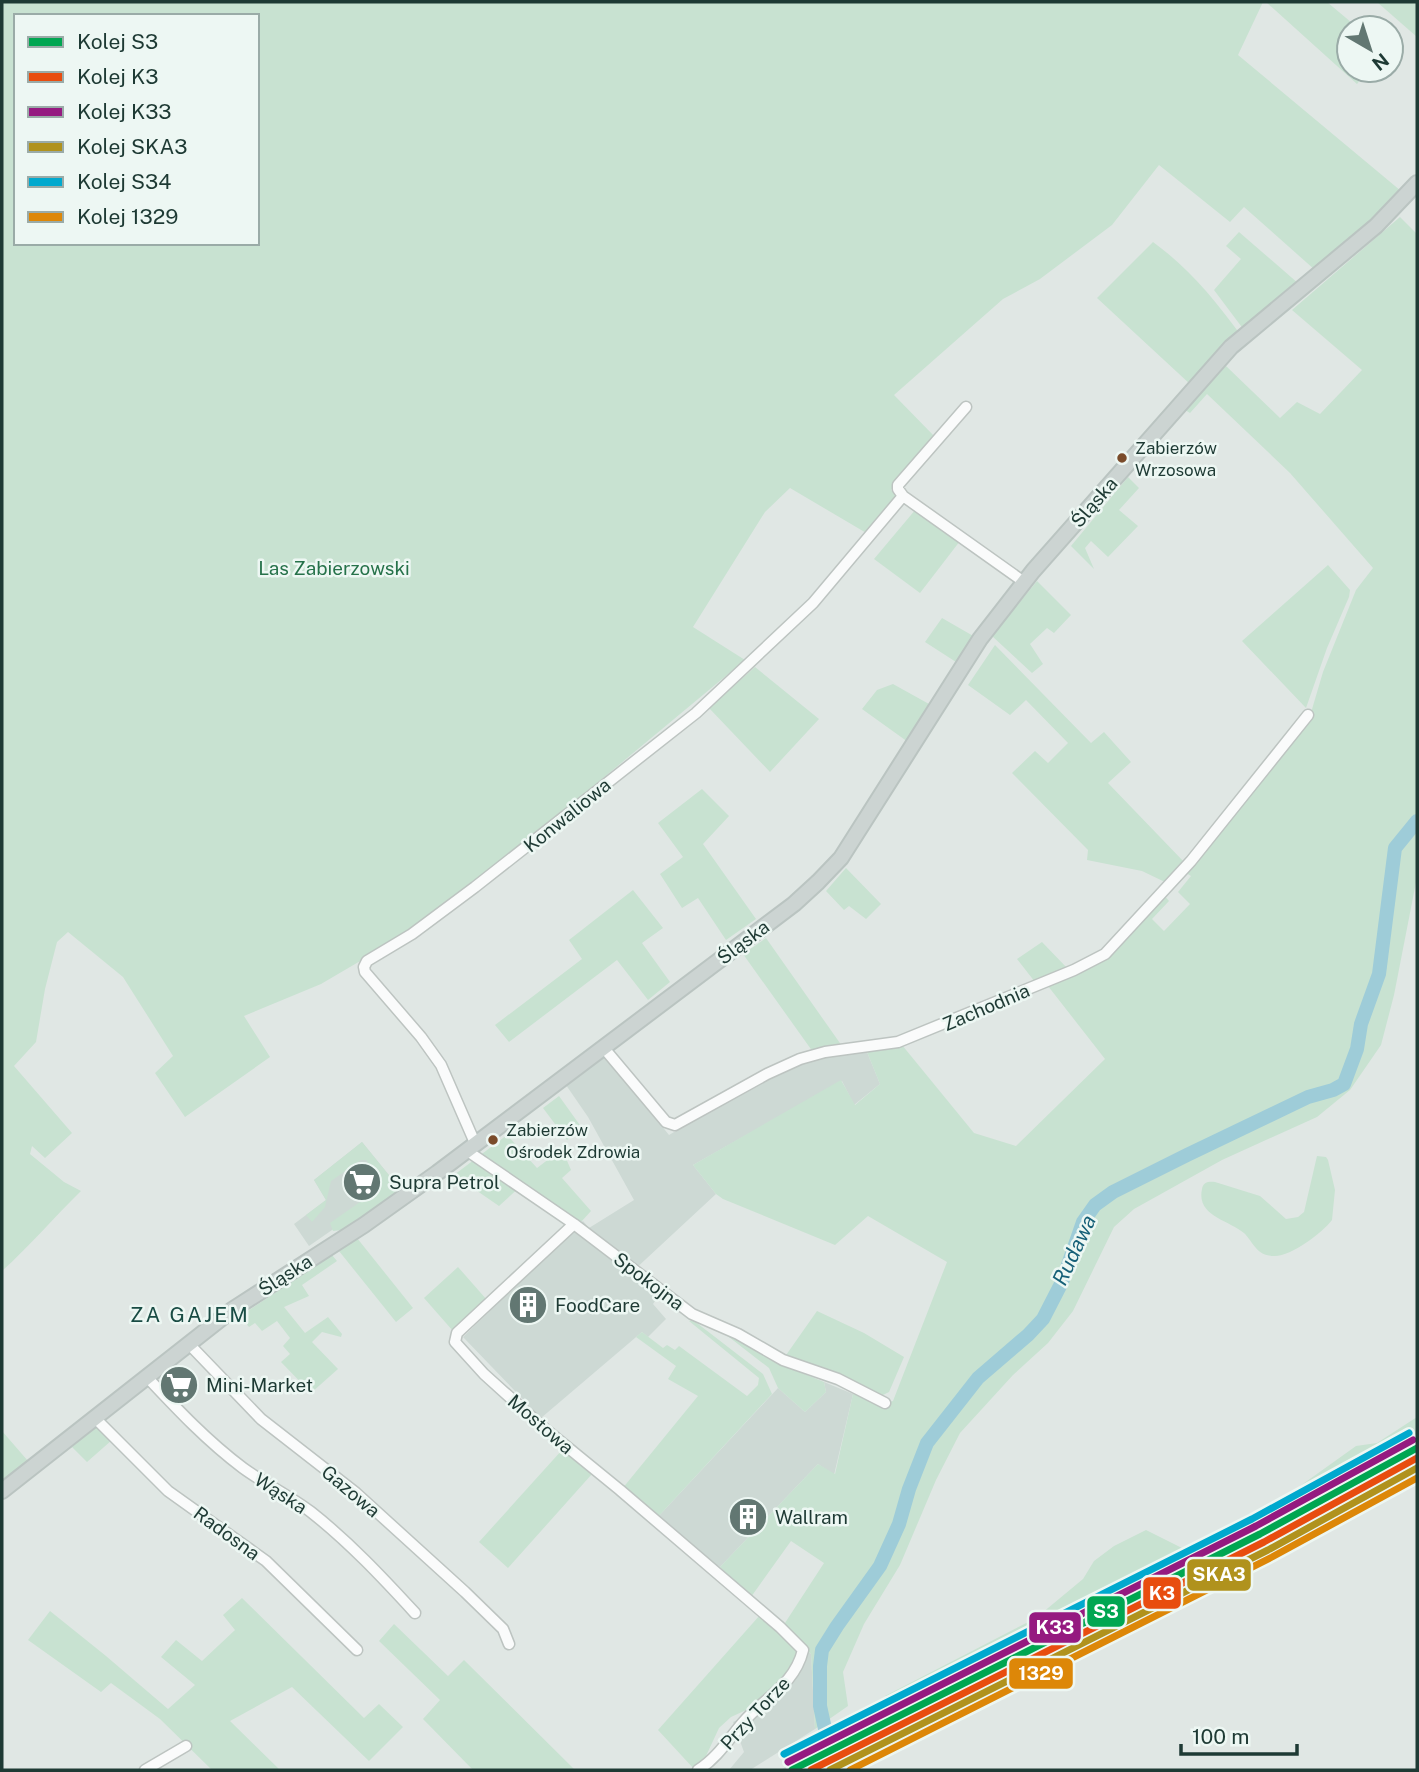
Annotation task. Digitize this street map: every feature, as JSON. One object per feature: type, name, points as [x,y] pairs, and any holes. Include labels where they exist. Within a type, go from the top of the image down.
[{"type":"main road","name":"Śląska","points":[[2,1491],[232,1310],[364,1225],[794,904],[818,882],[841,858],[980,639],[1024,582],[1231,348],[1376,226],[1417,183]]},
{"type":"street","name":"Konwaliowa","points":[[470,1146],[441,1065],[422,1037],[371,979],[364,967],[367,961],[412,934],[491,876],[695,713],[813,603],[903,496],[898,485],[966,407]]},
{"type":"street","points":[[903,496],[1024,582]]},
{"type":"street","name":"Zachodnia","points":[[603,1047],[666,1122],[675,1125],[767,1074],[800,1059],[825,1052],[898,1042],[1074,970],[1105,954],[1184,869],[1308,715]]},
{"type":"street","name":"Spokojna","points":[[470,1146],[692,1314],[738,1334],[783,1360],[838,1379],[885,1403]]},
{"type":"street","name":"Mostowa","points":[[574,1224],[457,1333],[455,1342],[484,1374],[544,1428],[760,1610],[803,1650]]},
{"type":"street","name":"Gazowa","points":[[188,1343],[261,1419],[356,1493],[465,1591],[503,1629],[509,1644]]},
{"type":"street","name":"Wąska","points":[[146,1376],[198,1431],[219,1449],[257,1478],[309,1511],[343,1539],[415,1613]]},
{"type":"street","name":"Radosna","points":[[95,1418],[168,1491],[266,1561],[357,1650]]},
{"type":"street","name":"Przy Torze","points":[[698,1770],[732,1739],[748,1717],[781,1690],[801,1658],[803,1650]]},
{"type":"street","points":[[145,1770],[186,1746]]},
{"type":"shaded area","points":[[867,1052],[880,1084],[854,1105],[842,1081],[693,1165],[716,1194],[632,1272],[659,1295],[653,1304],[666,1319],[648,1337],[642,1332],[541,1418],[463,1337],[583,1221],[589,1228],[634,1200],[588,1117],[566,1085],[604,1054],[669,1135],[765,1079],[820,1057]]},
{"type":"shaded area","points":[[362,1142],[397,1185],[309,1246],[294,1224],[326,1200],[314,1180]]},
{"type":"shaded area","points":[[824,1382],[853,1394],[834,1475],[818,1464],[720,1567],[656,1519],[778,1388],[805,1412],[826,1392]]},
{"type":"shaded area","points":[[1417,1440],[1417,1459],[1277,1536],[817,1770],[780,1770],[1316,1498]]},
{"type":"shaded area","points":[[808,1651],[811,1654],[815,1729],[750,1770],[729,1770],[744,1752],[733,1722],[771,1703],[787,1690]]},
{"type":"green space","name":"Las Zabierzowski","points":[[2,2],[1263,2],[1238,55],[1401,191],[1374,219],[1315,270],[1244,207],[1230,222],[1159,165],[1112,225],[1040,279],[1003,299],[894,395],[936,438],[891,490],[901,498],[868,534],[790,488],[765,512],[693,627],[745,660],[460,897],[408,933],[321,984],[244,1016],[270,1057],[185,1117],[155,1073],[173,1056],[123,977],[68,932],[57,942],[36,1042],[14,1066],[72,1133],[45,1158],[32,1146],[30,1154],[64,1182],[81,1191],[2,1271]]},
{"type":"green space","points":[[1266,2],[1327,2],[1341,14],[1335,14],[1335,64]]},
{"type":"green space","points":[[1377,2],[1417,2],[1417,37],[1405,26],[1405,14],[1391,14]]},
{"type":"green space","points":[[1400,217],[1417,234],[1417,877],[1394,995],[1381,1045],[1350,1090],[1317,1117],[1222,1160],[1134,1209],[1114,1227],[1073,1311],[1048,1343],[1013,1375],[960,1433],[936,1480],[900,1565],[864,1624],[843,1672],[848,1706],[815,1729],[811,1654],[783,1626],[824,1563],[791,1541],[751,1597],[720,1567],[818,1464],[835,1474],[853,1394],[880,1404],[893,1401],[947,1262],[868,1216],[835,1245],[723,1199],[693,1165],[841,1080],[855,1105],[880,1084],[867,1052],[902,1045],[974,1133],[1016,1146],[1105,1059],[1048,986],[1108,956],[1163,894],[1169,901],[1152,919],[1164,931],[1190,904],[1178,892],[1191,876],[1186,873],[1302,730],[1310,716],[1323,672],[1356,590],[1373,568],[1290,473],[1207,394],[1190,413],[1185,410],[1226,366],[1280,418],[1297,402],[1320,414],[1362,370],[1292,310]]},
{"type":"green space","points":[[1239,232],[1299,284],[1244,330],[1214,290],[1241,259],[1226,246]]},
{"type":"green space","points":[[1153,242],[1178,262],[1200,285],[1240,334],[1191,385],[1097,298]]},
{"type":"green space","points":[[1128,477],[1139,488],[1119,510],[1138,526],[1108,557],[1091,541],[1085,548],[1094,569],[1071,546]]},
{"type":"green space","points":[[916,509],[960,541],[920,593],[874,559]]},
{"type":"green space","points":[[1328,565],[1350,590],[1349,597],[1306,708],[1242,641]]},
{"type":"green space","points":[[1037,581],[1071,615],[1054,633],[1047,628],[1030,644],[1043,664],[1032,673],[992,636]]},
{"type":"green space","points":[[942,618],[975,637],[956,662],[925,642]]},
{"type":"green space","points":[[995,645],[1091,743],[1104,732],[1131,762],[1108,783],[1185,863],[1167,883],[1142,871],[1087,860],[1088,850],[1012,773],[1035,751],[1048,763],[1068,743],[1026,700],[1010,715],[968,685]]},
{"type":"green space","points":[[755,667],[819,719],[770,772],[709,708]]},
{"type":"green space","points":[[893,684],[929,704],[908,742],[862,709],[877,690]]},
{"type":"green space","points":[[702,789],[729,816],[703,844],[756,919],[726,940],[698,898],[682,908],[660,874],[683,857],[658,823]]},
{"type":"green space","points":[[846,868],[881,904],[866,919],[849,906],[844,910],[826,891]]},
{"type":"green space","points":[[633,890],[663,928],[642,943],[670,982],[648,1000],[617,960],[509,1042],[495,1025],[582,959],[569,940]]},
{"type":"green space","points":[[766,938],[842,1046],[813,1052],[743,954]]},
{"type":"green space","points":[[1042,942],[1068,969],[1035,982],[1017,959]]},
{"type":"green space","points":[[559,1096],[582,1128],[567,1140],[543,1108]]},
{"type":"green space","points":[[507,1135],[537,1168],[562,1149],[571,1170],[562,1178],[591,1211],[581,1222],[522,1185],[499,1206],[454,1175]]},
{"type":"green space","points":[[362,1142],[401,1190],[342,1230],[333,1231],[330,1223],[380,1188],[380,1178],[366,1160],[361,1160],[331,1181],[325,1207],[312,1222],[306,1215],[326,1200],[314,1180]]},
{"type":"green space","points":[[1317,1156],[1326,1157],[1328,1160],[1335,1190],[1332,1220],[1313,1238],[1280,1256],[1267,1255],[1256,1248],[1238,1228],[1209,1211],[1201,1198],[1204,1185],[1207,1182],[1215,1182],[1260,1196],[1286,1219],[1298,1217],[1304,1212]]},
{"type":"green space","points":[[357,1238],[413,1308],[396,1322],[339,1251]]},
{"type":"green space","points":[[332,1255],[337,1261],[302,1285],[309,1296],[284,1307],[305,1333],[328,1317],[342,1334],[341,1337],[322,1332],[312,1342],[338,1369],[311,1393],[281,1362],[290,1354],[283,1346],[290,1338],[277,1321],[262,1331],[255,1323],[249,1327],[240,1316]]},
{"type":"green space","points":[[458,1267],[487,1300],[453,1331],[424,1298]]},
{"type":"green space","points":[[817,1311],[864,1333],[904,1357],[889,1392],[881,1396],[784,1358]]},
{"type":"green space","points":[[693,1320],[763,1374],[772,1394],[656,1519],[622,1489],[698,1396],[668,1379],[676,1366],[636,1337],[642,1332],[663,1348],[667,1345],[675,1350],[679,1346],[747,1396],[758,1385],[759,1378],[689,1321]]},
{"type":"green space","points":[[707,1320],[785,1366],[824,1382],[826,1392],[805,1412],[778,1388],[769,1368]]},
{"type":"green space","points":[[1417,1417],[1417,1440],[1316,1498],[1192,1562],[1187,1551],[908,1696],[885,1696],[1036,1618],[1083,1579],[1094,1561],[1114,1546],[1146,1530],[1188,1551],[1258,1516],[1356,1446],[1377,1443]]},
{"type":"green space","points":[[99,1425],[112,1440],[87,1462],[72,1447]]},
{"type":"green space","points":[[2,1431],[28,1461],[2,1482]]},
{"type":"green space","points":[[562,1450],[592,1474],[508,1568],[479,1542]]},
{"type":"green space","points":[[242,1598],[364,1718],[379,1704],[403,1727],[369,1761],[292,1687],[230,1721],[280,1770],[212,1770],[160,1719],[111,1683],[101,1692],[28,1640],[50,1611],[168,1709],[195,1685],[161,1657],[176,1640],[202,1661],[235,1630],[223,1615]]},
{"type":"green space","points":[[760,1615],[800,1651],[790,1677],[755,1706],[731,1717],[719,1728],[706,1756],[694,1769],[658,1730]]},
{"type":"green space","points":[[394,1624],[448,1676],[464,1660],[575,1770],[473,1770],[423,1719],[440,1700],[379,1641]]},
{"type":"waterway","name":"Rudawa","points":[[843,1770],[827,1738],[820,1706],[822,1650],[880,1566],[899,1524],[927,1443],[978,1378],[1043,1319],[1062,1282],[1083,1222],[1095,1205],[1113,1192],[1187,1155],[1308,1097],[1344,1084],[1379,974],[1395,848],[1417,821]]},
{"type":"rail line","name":"S34","points":[[784,1754],[1252,1519],[1409,1433]]},
{"type":"rail line","name":"K33","points":[[788,1762],[1256,1526],[1413,1440]]},
{"type":"rail line","name":"S3","points":[[792,1770],[1260,1534],[1417,1448]]},
{"type":"rail line","name":"K3","points":[[811,1770],[1264,1542],[1417,1458]]},
{"type":"rail line","name":"SKA3","points":[[830,1770],[1268,1550],[1417,1468]]},
{"type":"rail line","name":"1329","points":[[850,1770],[1272,1557],[1417,1478]]},
{"type":"place","name":"Zabierzów Wrzosowa","points":[[1122,458]]},
{"type":"place","name":"Zabierzów Ośrodek Zdrowia","points":[[493,1140]]},
{"type":"place","name":"Supra Petrol","points":[[362,1182]]},
{"type":"place","name":"FoodCare","points":[[528,1305]]},
{"type":"place","name":"Mini-Market","points":[[179,1385]]},
{"type":"place","name":"Wallram","points":[[748,1517]]},
{"type":"district","name":"ZA GAJEM","points":[[190,1314]]}]
